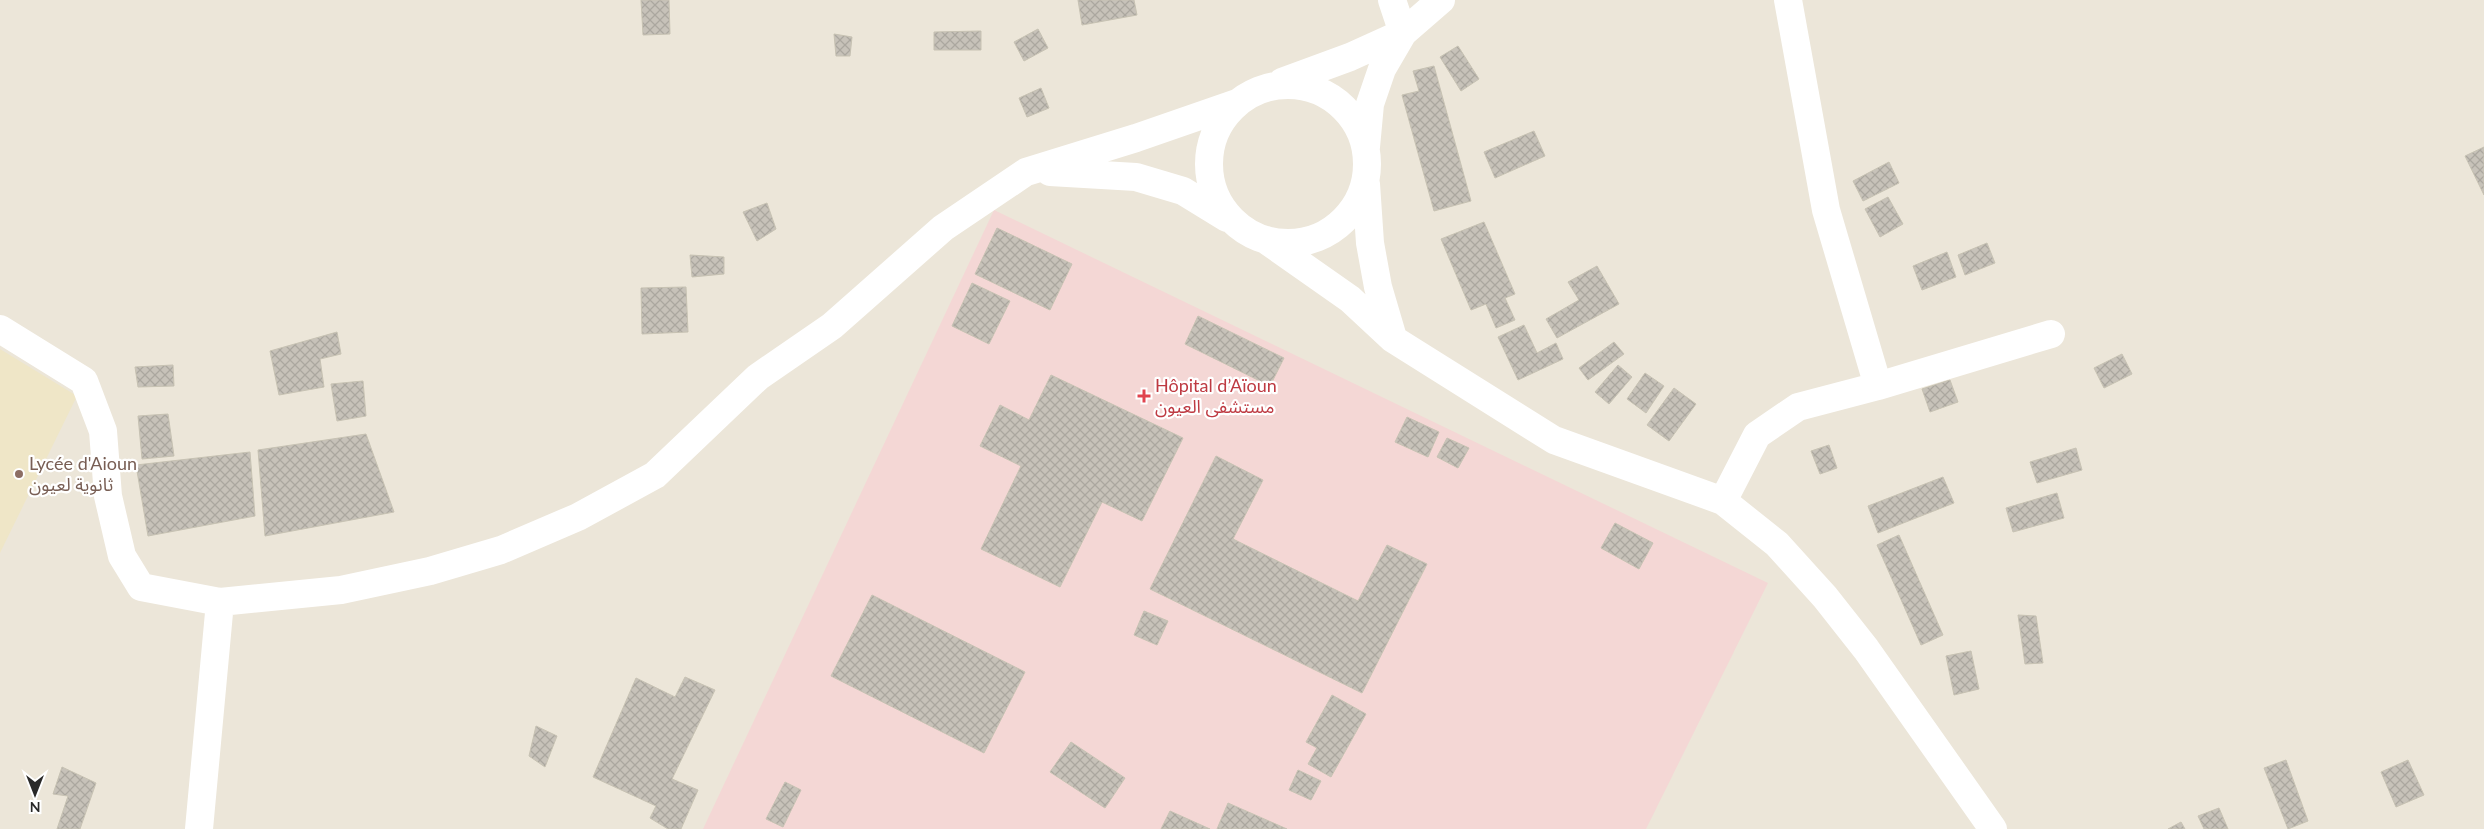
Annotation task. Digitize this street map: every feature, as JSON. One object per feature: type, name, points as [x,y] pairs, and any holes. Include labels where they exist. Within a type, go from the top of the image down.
[{"type":"street","points":[[1392,0],[1403,33],[1382,69],[1370,104],[1366,149],[1366,181],[1371,252],[1378,287],[1393,339]]},
{"type":"street","points":[[0,329],[84,381],[103,431],[108,496],[122,556],[141,587],[220,602],[341,590],[430,571],[501,550],[578,517],[655,475],[758,378],[832,326],[943,228],[1026,172],[1136,138],[1237,103],[1255,92],[1350,57],[1403,33],[1441,0]]},
{"type":"street","points":[[1788,0],[1826,210],[1878,386]]},
{"type":"street","points":[[1266,88],[1290,85],[1302,86],[1313,89],[1335,100],[1358,127],[1366,149]]},
{"type":"street","points":[[1237,103],[1216,130],[1210,146],[1209,164],[1216,197],[1237,224]]},
{"type":"street","points":[[1026,172],[1093,173],[1136,177],[1183,191],[1255,236],[1266,240],[1298,243],[1329,232],[1346,219],[1366,181]]},
{"type":"street","points":[[1266,240],[1350,299],[1393,339],[1554,440],[1724,501],[1777,544],[1825,597],[1866,649],[1993,829]]},
{"type":"street","points":[[1724,501],[1757,435],[1798,407],[1878,386],[2050,334]]},
{"type":"street","points":[[206,828],[220,602]]},
{"type":"shaded area","name":"Hôpital d’Aïoun مستشفى العيون","points":[[994,210],[1768,583],[1646,829],[703,829]]},
{"type":"shaded area","name":"Lycée d'Aioun ثانوية لعيون","points":[[0,349],[77,396],[0,553]]},
{"type":"building","points":[[641,0],[669,0],[670,34],[643,35]]},
{"type":"building","points":[[1078,0],[1134,0],[1137,15],[1082,25]]},
{"type":"building","points":[[1038,29],[1048,48],[1024,61],[1014,42]]},
{"type":"building","points":[[981,31],[981,50],[934,50],[934,32]]},
{"type":"building","points":[[834,34],[852,37],[850,56],[836,56]]},
{"type":"building","points":[[1458,46],[1479,79],[1461,91],[1440,57]]},
{"type":"building","points":[[1434,66],[1471,201],[1434,211],[1402,95],[1419,91],[1413,71]]},
{"type":"building","points":[[1041,88],[1049,108],[1027,117],[1019,98]]},
{"type":"building","points":[[1534,131],[1545,156],[1495,178],[1484,152]]},
{"type":"building","points":[[2484,147],[2484,195],[2465,156]]},
{"type":"building","points":[[1889,162],[1899,183],[1863,201],[1853,181]]},
{"type":"building","points":[[1888,197],[1903,224],[1880,237],[1865,209]]},
{"type":"building","points":[[767,203],[776,229],[757,241],[743,212]]},
{"type":"building","points":[[1484,222],[1515,294],[1505,298],[1515,320],[1496,328],[1486,304],[1471,310],[1441,239]]},
{"type":"building","points":[[997,228],[1072,264],[1050,310],[975,274]]},
{"type":"building","points":[[1987,243],[1995,263],[1965,275],[1958,255]]},
{"type":"building","points":[[1947,252],[1956,277],[1922,290],[1913,266]]},
{"type":"building","points":[[690,255],[724,257],[724,274],[692,277]]},
{"type":"building","points":[[1597,266],[1619,304],[1557,338],[1546,319],[1579,300],[1568,282]]},
{"type":"building","points":[[972,283],[1010,301],[989,344],[952,326]]},
{"type":"building","points":[[686,287],[688,332],[642,334],[641,288]]},
{"type":"building","points":[[1198,316],[1284,358],[1270,386],[1185,344]]},
{"type":"building","points":[[1524,325],[1537,353],[1556,343],[1563,359],[1518,380],[1498,337]]},
{"type":"building","points":[[337,332],[341,354],[320,359],[324,387],[279,395],[270,351]]},
{"type":"building","points":[[1614,342],[1624,354],[1588,380],[1579,368]]},
{"type":"building","points":[[2122,354],[2132,374],[2104,388],[2094,368]]},
{"type":"building","points":[[173,365],[174,386],[138,387],[135,367]]},
{"type":"building","points":[[1618,365],[1632,377],[1609,404],[1595,392]]},
{"type":"building","points":[[1645,373],[1664,386],[1646,413],[1627,399]]},
{"type":"building","points":[[1051,375],[1183,438],[1142,521],[1102,502],[1060,587],[981,549],[1021,466],[980,446],[1000,405],[1029,420]]},
{"type":"building","points":[[1950,380],[1958,402],[1930,412],[1922,389]]},
{"type":"building","points":[[363,381],[366,416],[337,421],[331,384]]},
{"type":"building","points":[[1674,388],[1696,404],[1669,441],[1647,425]]},
{"type":"building","points":[[168,414],[174,456],[142,459],[138,416]]},
{"type":"building","points":[[1407,417],[1439,432],[1428,457],[1395,442]]},
{"type":"building","points":[[366,434],[394,512],[265,536],[258,450]]},
{"type":"building","points":[[1447,438],[1469,448],[1458,468],[1437,457]]},
{"type":"building","points":[[1829,445],[1837,468],[1820,474],[1811,451]]},
{"type":"building","points":[[2076,448],[2082,470],[2037,483],[2030,462]]},
{"type":"building","points":[[250,452],[255,516],[148,536],[136,465]]},
{"type":"building","points":[[1216,456],[1263,480],[1233,539],[1358,601],[1387,545],[1427,564],[1362,693],[1150,589]]},
{"type":"building","points":[[1943,477],[1954,503],[1878,533],[1868,506]]},
{"type":"building","points":[[2057,493],[2064,518],[2013,532],[2006,508]]},
{"type":"building","points":[[1615,523],[1653,543],[1639,569],[1601,548]]},
{"type":"building","points":[[1899,535],[1943,635],[1921,645],[1877,545]]},
{"type":"building","points":[[872,595],[1025,672],[984,753],[831,676]]},
{"type":"building","points":[[1144,611],[1168,621],[1157,645],[1134,635]]},
{"type":"building","points":[[2018,615],[2036,616],[2043,663],[2025,664]]},
{"type":"building","points":[[1971,651],[1979,689],[1954,695],[1946,656]]},
{"type":"building","points":[[685,677],[715,690],[672,779],[698,790],[681,829],[668,829],[650,818],[656,806],[593,777],[636,678],[675,697]]},
{"type":"building","points":[[1332,695],[1366,714],[1331,777],[1308,764],[1317,748],[1306,742]]},
{"type":"building","points":[[536,726],[557,736],[545,767],[529,756]]},
{"type":"building","points":[[1071,742],[1125,778],[1105,808],[1050,772]]},
{"type":"building","points":[[2286,760],[2308,821],[2288,829],[2264,768]]},
{"type":"building","points":[[2408,760],[2424,795],[2396,807],[2381,772]]},
{"type":"building","points":[[62,767],[96,783],[80,829],[57,829],[68,796],[53,794]]},
{"type":"building","points":[[1298,770],[1321,781],[1311,800],[1289,790]]},
{"type":"building","points":[[785,782],[801,790],[783,827],[766,819]]},
{"type":"building","points":[[1228,803],[1287,829],[1217,829]]},
{"type":"building","points":[[2219,808],[2228,829],[2204,829],[2198,816]]},
{"type":"building","points":[[1170,811],[1210,829],[1161,829]]},
{"type":"building","points":[[2181,822],[2185,829],[2168,829]]},
{"type":"place","name":"Hôpital d’Aïoun مستشفى العيون","points":[[1144,396]]},
{"type":"place","name":"Lycée d'Aioun ثانوية لعيون","points":[[19,474]]}]
